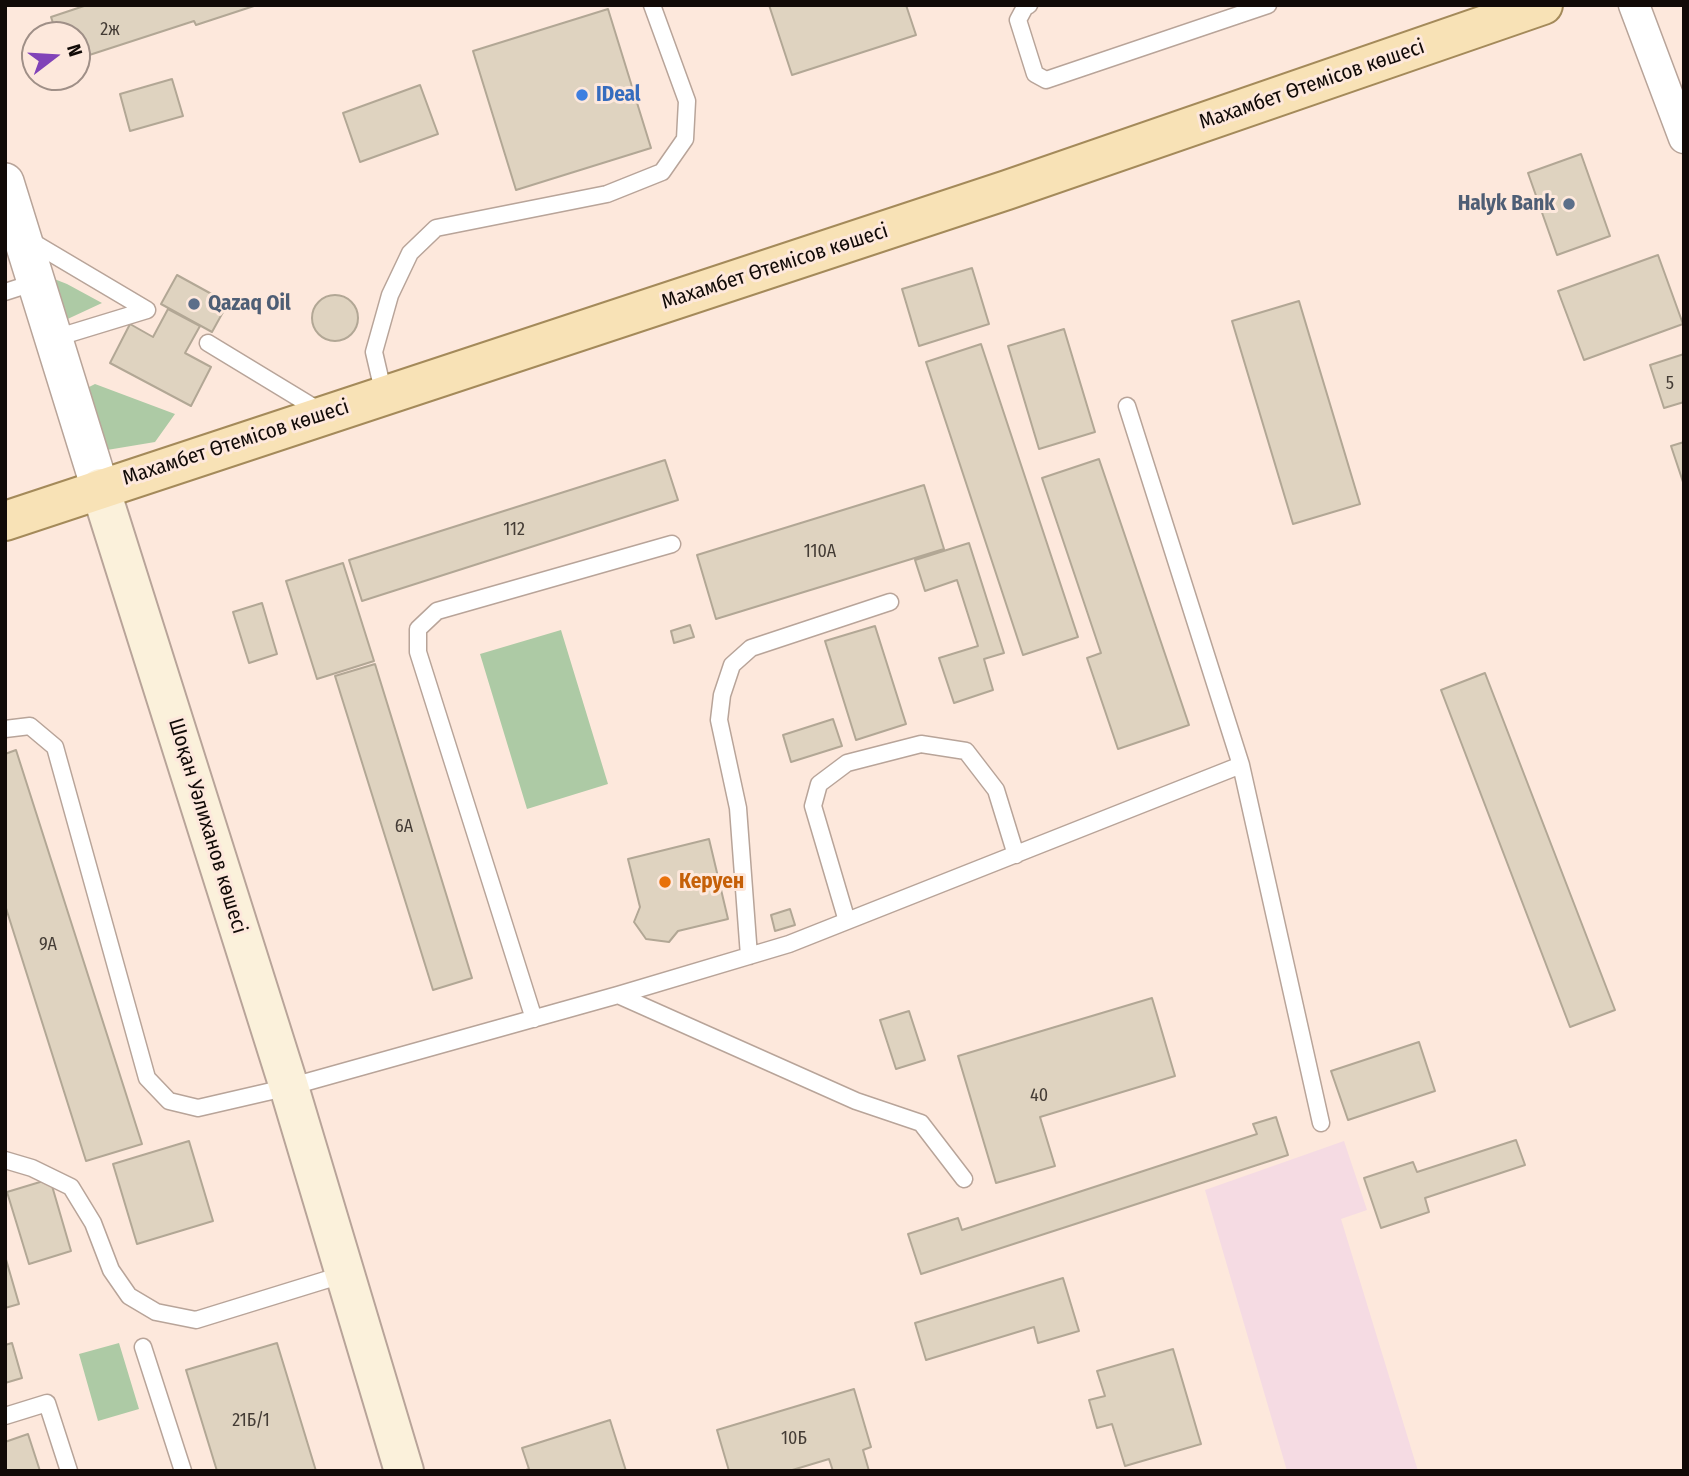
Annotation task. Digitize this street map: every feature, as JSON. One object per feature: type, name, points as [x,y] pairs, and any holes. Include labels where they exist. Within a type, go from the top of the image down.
[{"type":"main road","name":"Махамбет Өтемісов көшесі","points":[[5,521],[981,199],[1535,6]]},
{"type":"main road","name":"Шоқан Уәлиханов көшесі","points":[[100,488],[289,1087],[404,1471]]},
{"type":"street","points":[[1633,5],[1684,138]]},
{"type":"street","name":"Шоқан Уәлиханов көшесі","points":[[5,182],[22,235],[21,287],[52,339],[100,488]]},
{"type":"lane","points":[[384,395],[374,352],[390,295],[410,253],[436,228],[607,194],[662,172],[685,139],[687,101],[652,5]]},
{"type":"lane","points":[[1030,5],[1025,7],[1018,20],[1035,74],[1046,79],[1268,5]]},
{"type":"lane","points":[[22,235],[147,310],[52,339]]},
{"type":"lane","points":[[208,343],[326,415]]},
{"type":"lane","points":[[1127,407],[1241,765],[1321,1123]]},
{"type":"lane","points":[[534,1019],[418,652],[418,629],[437,611],[672,544]]},
{"type":"lane","points":[[749,956],[738,808],[719,720],[722,695],[732,665],[751,648],[890,602]]},
{"type":"lane","points":[[5,729],[30,726],[55,747],[147,1078],[169,1101],[198,1108],[289,1087],[749,956],[846,921],[1241,765]]},
{"type":"lane","points":[[846,921],[813,806],[819,784],[847,763],[920,744],[966,751],[996,790],[1016,855]]},
{"type":"lane","points":[[618,995],[856,1101],[921,1123],[964,1179]]},
{"type":"lane","points":[[5,1160],[32,1168],[71,1187],[93,1223],[111,1270],[129,1296],[156,1312],[196,1320],[345,1274]]},
{"type":"lane","points":[[143,1347],[183,1471]]},
{"type":"lane","points":[[5,1416],[47,1403],[69,1471]]},
{"type":"shaded area","points":[[1344,1141],[1367,1210],[1341,1219],[1418,1471],[1287,1471],[1205,1190]]},
{"type":"green space","points":[[44,275],[67,284],[102,303],[59,323]]},
{"type":"green space","points":[[95,384],[175,414],[155,442],[107,450],[85,389]]},
{"type":"green space","points":[[561,630],[608,784],[527,809],[480,654]]},
{"type":"green space","points":[[119,1343],[139,1409],[98,1421],[79,1354]]},
{"type":"building","points":[[87,5],[257,5],[196,25],[194,21],[91,54],[91,21],[52,21],[51,17]]},
{"type":"building","points":[[769,5],[906,5],[916,35],[792,75]]},
{"type":"building","points":[[608,9],[651,148],[516,190],[473,51]]},
{"type":"building","points":[[172,79],[183,116],[130,131],[120,94]]},
{"type":"building","points":[[420,85],[438,134],[360,162],[343,113]]},
{"type":"building","name":"Halyk Bank","points":[[1581,154],[1610,236],[1557,255],[1528,173]]},
{"type":"building","points":[[1658,255],[1683,324],[1584,360],[1558,291]]},
{"type":"building","points":[[972,268],[989,324],[919,346],[902,289]]},
{"type":"building","name":"Qazaq Oil","points":[[177,275],[228,303],[212,332],[161,304]]},
{"type":"building","points":[[335,295],[351,302],[358,318],[351,334],[335,341],[319,334],[312,318],[319,302]]},
{"type":"building","points":[[1299,301],[1360,504],[1293,524],[1232,321]]},
{"type":"building","points":[[168,309],[200,326],[185,353],[211,367],[191,406],[110,363],[130,324],[153,337]]},
{"type":"building","points":[[1064,329],[1095,432],[1039,449],[1008,346]]},
{"type":"building","points":[[981,344],[1078,637],[1023,655],[926,362]]},
{"type":"building","points":[[1684,354],[1684,402],[1664,408],[1650,365]]},
{"type":"building","points":[[1684,442],[1684,485],[1671,446]]},
{"type":"building","points":[[1099,459],[1189,725],[1118,749],[1087,658],[1101,653],[1042,478]]},
{"type":"building","points":[[665,460],[678,500],[362,601],[349,560]]},
{"type":"building","points":[[924,485],[944,549],[716,619],[697,555]]},
{"type":"building","points":[[969,543],[1004,653],[984,659],[993,690],[954,703],[939,658],[978,646],[957,580],[925,591],[915,560]]},
{"type":"building","points":[[343,563],[374,661],[317,679],[286,581]]},
{"type":"building","points":[[262,603],[277,654],[249,663],[233,612]]},
{"type":"building","points":[[690,625],[694,637],[674,643],[671,631]]},
{"type":"building","points":[[875,626],[906,724],[856,740],[825,641]]},
{"type":"building","points":[[375,664],[472,978],[433,990],[335,676]]},
{"type":"building","points":[[1485,673],[1615,1010],[1570,1027],[1441,690]]},
{"type":"building","points":[[833,719],[842,746],[791,762],[783,735]]},
{"type":"building","points":[[16,750],[142,1144],[86,1161],[5,905],[5,754]]},
{"type":"building","points":[[709,839],[728,919],[678,931],[669,942],[646,939],[634,922],[640,907],[628,859]]},
{"type":"building","points":[[790,909],[795,925],[775,931],[771,915]]},
{"type":"building","points":[[1152,998],[1175,1076],[1040,1117],[1055,1166],[996,1183],[958,1056]]},
{"type":"building","points":[[909,1011],[925,1060],[896,1069],[880,1020]]},
{"type":"building","points":[[1419,1042],[1435,1091],[1348,1120],[1331,1071]]},
{"type":"building","points":[[1276,1117],[1288,1155],[921,1274],[908,1234],[958,1218],[962,1230],[1257,1134],[1253,1124]]},
{"type":"building","points":[[1516,1140],[1525,1165],[1425,1198],[1429,1212],[1381,1228],[1364,1178],[1413,1162],[1417,1172]]},
{"type":"building","points":[[189,1141],[213,1221],[137,1244],[113,1164]]},
{"type":"building","points":[[50,1179],[71,1251],[29,1264],[7,1192]]},
{"type":"building","points":[[5,1256],[19,1304],[5,1308]]},
{"type":"building","points":[[1063,1278],[1079,1331],[1038,1343],[1034,1327],[926,1360],[915,1323]]},
{"type":"building","points":[[12,1343],[22,1378],[5,1383],[5,1345]]},
{"type":"building","points":[[277,1343],[316,1471],[217,1471],[186,1370]]},
{"type":"building","points":[[1173,1349],[1201,1444],[1125,1466],[1112,1424],[1097,1428],[1089,1400],[1105,1396],[1097,1371]]},
{"type":"building","points":[[854,1389],[871,1447],[863,1450],[869,1471],[833,1471],[829,1459],[789,1471],[729,1471],[717,1430]]},
{"type":"building","points":[[610,1420],[626,1471],[523,1471],[529,1469],[522,1448]]},
{"type":"building","points":[[28,1434],[40,1471],[5,1471],[5,1442]]},
{"type":"place","name":"IDeal","points":[[582,95]]},
{"type":"place","name":"Halyk Bank","points":[[1569,204]]},
{"type":"place","name":"Qazaq Oil","points":[[194,304]]},
{"type":"place","name":"Керуен","points":[[665,882]]}]
